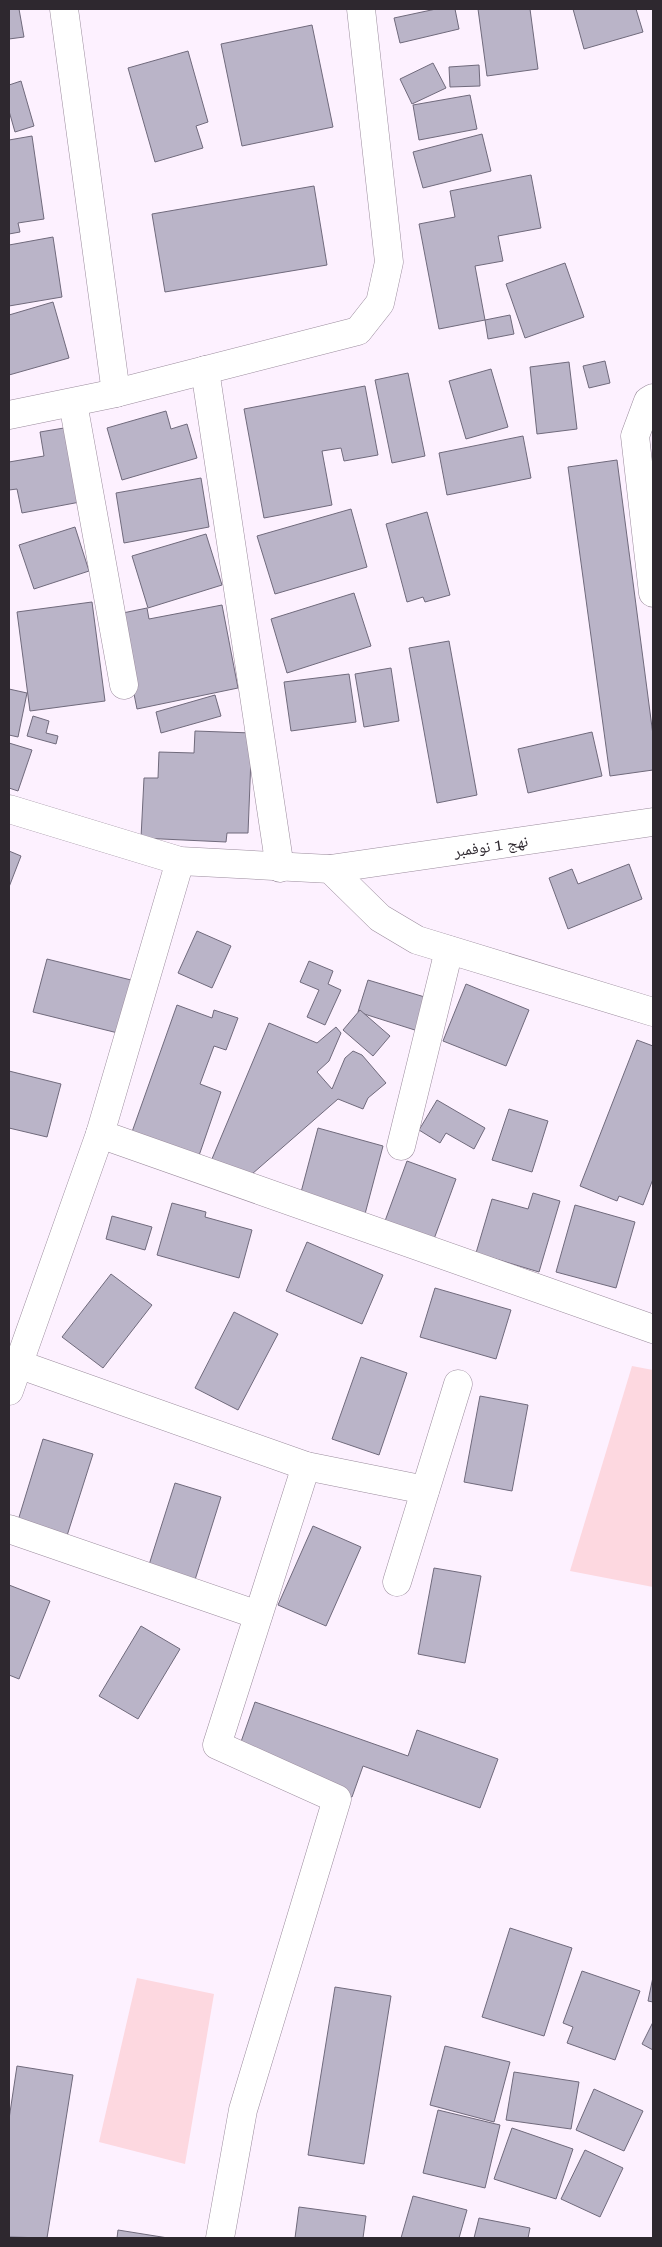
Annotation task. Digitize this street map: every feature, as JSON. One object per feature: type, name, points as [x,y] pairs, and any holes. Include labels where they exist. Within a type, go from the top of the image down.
[{"type":"street","points":[[64,9],[116,393]]},
{"type":"street","points":[[9,415],[116,393],[358,331],[380,303],[389,262],[361,9]]},
{"type":"street","points":[[205,370],[280,868]]},
{"type":"street","points":[[653,398],[648,400],[635,436],[653,593]]},
{"type":"street","points":[[73,403],[124,685]]},
{"type":"street","name":"نهج 1 نوفمبر","points":[[9,809],[180,861],[330,870],[653,822]]},
{"type":"street","points":[[9,1391],[100,1134],[180,861]]},
{"type":"street","points":[[330,870],[380,918],[417,940],[653,1012]]},
{"type":"street","points":[[401,1146],[449,950]]},
{"type":"street","points":[[100,1134],[653,1329]]},
{"type":"street","points":[[18,1364],[306,1466],[425,1490]]},
{"type":"street","points":[[397,1582],[458,1384]]},
{"type":"street","points":[[220,2238],[243,2110],[337,1799],[216,1745],[306,1466]]},
{"type":"street","points":[[9,1529],[258,1615]]},
{"type":"shaded area","points":[[632,1366],[653,1370],[653,1587],[570,1571]]},
{"type":"shaded area","points":[[137,1978],[214,1994],[185,2164],[99,2142]]},
{"type":"building","points":[[9,9],[19,9],[24,37],[9,39]]},
{"type":"building","points":[[436,9],[455,9],[459,29],[400,43],[394,18]]},
{"type":"building","points":[[478,9],[530,9],[538,69],[487,76]]},
{"type":"building","points":[[573,9],[636,9],[643,32],[584,49]]},
{"type":"building","points":[[312,25],[333,127],[242,146],[221,44]]},
{"type":"building","points":[[188,51],[208,122],[196,126],[203,148],[155,162],[128,68]]},
{"type":"building","points":[[433,63],[446,88],[412,104],[400,79]]},
{"type":"building","points":[[479,65],[480,86],[450,87],[449,67]]},
{"type":"building","points":[[21,81],[34,126],[15,132],[9,111],[9,85]]},
{"type":"building","points":[[470,95],[477,129],[419,140],[413,105]]},
{"type":"building","points":[[482,134],[491,171],[423,188],[413,152]]},
{"type":"building","points":[[32,136],[44,219],[18,223],[20,232],[9,234],[9,140]]},
{"type":"building","points":[[531,175],[541,228],[498,236],[503,261],[475,266],[485,320],[439,329],[419,224],[455,217],[450,191]]},
{"type":"building","points":[[314,186],[327,265],[165,292],[152,214]]},
{"type":"building","points":[[53,237],[62,297],[9,306],[9,245]]},
{"type":"building","points":[[565,263],[584,317],[525,338],[506,284]]},
{"type":"building","points":[[53,302],[69,358],[9,375],[9,315]]},
{"type":"building","points":[[510,315],[514,334],[488,339],[485,320]]},
{"type":"building","points":[[605,361],[610,383],[589,388],[583,366]]},
{"type":"building","points":[[569,362],[577,429],[537,434],[530,367]]},
{"type":"building","points":[[491,369],[508,427],[466,439],[449,381]]},
{"type":"building","points":[[408,373],[425,456],[392,463],[375,380]]},
{"type":"building","points":[[365,386],[378,455],[344,461],[341,448],[322,451],[332,505],[264,518],[244,409]]},
{"type":"building","points":[[166,411],[171,429],[187,424],[197,458],[122,480],[107,428]]},
{"type":"building","points":[[64,428],[80,502],[22,513],[17,489],[9,490],[9,462],[44,456],[40,432]]},
{"type":"building","points":[[523,436],[531,478],[447,495],[439,453]]},
{"type":"building","points":[[617,460],[653,735],[653,770],[610,776],[568,467]]},
{"type":"building","points":[[201,478],[209,527],[124,543],[116,493]]},
{"type":"building","points":[[351,509],[367,567],[275,594],[257,536]]},
{"type":"building","points":[[427,512],[450,595],[425,602],[423,597],[407,602],[386,524]]},
{"type":"building","points":[[75,527],[89,571],[34,589],[19,545]]},
{"type":"building","points":[[206,534],[222,585],[148,608],[132,556]]},
{"type":"building","points":[[354,593],[371,646],[287,673],[271,619]]},
{"type":"building","points":[[92,602],[105,701],[30,711],[17,612]]},
{"type":"building","points":[[222,605],[238,688],[137,709],[118,614],[147,608],[149,619]]},
{"type":"building","points":[[449,641],[477,795],[437,803],[409,648]]},
{"type":"building","points":[[391,668],[399,721],[364,727],[355,674]]},
{"type":"building","points":[[349,674],[356,722],[291,731],[284,682]]},
{"type":"building","points":[[9,689],[27,693],[18,737],[9,735]]},
{"type":"building","points":[[215,695],[221,716],[161,733],[156,712]]},
{"type":"building","points":[[33,716],[49,721],[46,733],[58,736],[56,744],[27,736]]},
{"type":"building","points":[[195,731],[252,733],[248,833],[227,833],[226,842],[141,838],[144,778],[158,778],[159,752],[194,753]]},
{"type":"building","points":[[592,732],[602,776],[528,793],[518,749]]},
{"type":"building","points":[[9,743],[32,750],[18,791],[9,788]]},
{"type":"building","points":[[9,851],[21,856],[9,887]]},
{"type":"building","points":[[629,864],[642,899],[568,929],[549,878],[572,869],[578,884]]},
{"type":"building","points":[[197,931],[231,946],[212,988],[178,973]]},
{"type":"building","points":[[47,959],[139,982],[126,1035],[33,1012]]},
{"type":"building","points":[[309,961],[333,971],[328,984],[341,990],[325,1025],[307,1017],[319,990],[300,982]]},
{"type":"building","points":[[368,980],[428,998],[418,1031],[358,1012]]},
{"type":"building","points":[[466,984],[529,1010],[506,1066],[443,1041]]},
{"type":"building","points":[[177,1005],[212,1018],[214,1010],[238,1018],[226,1050],[214,1046],[200,1084],[221,1092],[194,1170],[127,1146]]},
{"type":"building","points":[[360,1010],[390,1036],[373,1056],[343,1030]]},
{"type":"building","points":[[269,1023],[317,1043],[336,1027],[341,1033],[329,1061],[317,1072],[332,1089],[345,1058],[353,1051],[362,1055],[386,1083],[368,1098],[363,1109],[338,1099],[244,1181],[209,1166]]},
{"type":"building","points":[[637,1040],[653,1046],[653,1179],[643,1205],[619,1196],[617,1201],[580,1186]]},
{"type":"building","points":[[9,1071],[61,1084],[47,1137],[9,1128]]},
{"type":"building","points":[[437,1100],[485,1128],[474,1149],[446,1133],[440,1143],[419,1130]]},
{"type":"building","points":[[509,1109],[548,1121],[532,1172],[492,1160]]},
{"type":"building","points":[[318,1128],[383,1146],[365,1214],[300,1196]]},
{"type":"building","points":[[407,1161],[456,1179],[434,1239],[385,1221]]},
{"type":"building","points":[[533,1193],[560,1201],[539,1272],[476,1253],[492,1199],[528,1209]]},
{"type":"building","points":[[172,1203],[206,1212],[205,1217],[252,1230],[239,1278],[157,1255]]},
{"type":"building","points":[[575,1205],[635,1222],[616,1288],[556,1272]]},
{"type":"building","points":[[112,1216],[152,1227],[145,1250],[106,1239]]},
{"type":"building","points":[[307,1242],[383,1275],[362,1324],[286,1291]]},
{"type":"building","points":[[111,1274],[152,1305],[103,1368],[62,1337]]},
{"type":"building","points":[[435,1288],[511,1310],[496,1359],[420,1337]]},
{"type":"building","points":[[234,1312],[278,1334],[238,1410],[195,1388]]},
{"type":"building","points":[[361,1357],[407,1373],[379,1455],[332,1439]]},
{"type":"building","points":[[480,1396],[528,1405],[512,1491],[464,1482]]},
{"type":"building","points":[[43,1439],[93,1454],[65,1542],[16,1527]]},
{"type":"building","points":[[175,1483],[221,1497],[194,1583],[148,1568]]},
{"type":"building","points":[[313,1526],[361,1547],[326,1626],[278,1605]]},
{"type":"building","points":[[434,1568],[481,1576],[465,1663],[418,1654]]},
{"type":"building","points":[[9,1585],[50,1601],[19,1679],[9,1675]]},
{"type":"building","points":[[141,1626],[180,1649],[138,1719],[99,1696]]},
{"type":"building","points":[[255,1702],[408,1756],[417,1730],[498,1759],[480,1808],[363,1766],[352,1797],[236,1756]]},
{"type":"building","points":[[510,1928],[572,1948],[544,2036],[482,2017]]},
{"type":"building","points":[[582,1971],[640,1991],[615,2060],[567,2043],[573,2027],[563,2023]]},
{"type":"building","points":[[653,1977],[653,2002],[648,2001]]},
{"type":"building","points":[[335,1987],[391,1996],[364,2164],[308,2155]]},
{"type":"building","points":[[653,2022],[653,2050],[642,2044]]},
{"type":"building","points":[[445,2046],[510,2062],[494,2122],[430,2105]]},
{"type":"building","points":[[17,2066],[73,2075],[47,2238],[9,2237],[9,2119]]},
{"type":"building","points":[[514,2072],[579,2082],[571,2129],[506,2120]]},
{"type":"building","points":[[594,2089],[643,2111],[624,2151],[576,2130]]},
{"type":"building","points":[[438,2110],[500,2125],[485,2188],[423,2173]]},
{"type":"building","points":[[512,2128],[573,2149],[556,2199],[494,2179]]},
{"type":"building","points":[[585,2150],[623,2168],[600,2217],[561,2199]]},
{"type":"building","points":[[413,2196],[467,2210],[459,2238],[401,2238]]},
{"type":"building","points":[[299,2207],[366,2216],[363,2238],[295,2238]]},
{"type":"building","points":[[479,2218],[530,2228],[528,2238],[474,2238]]},
{"type":"building","points":[[118,2230],[168,2238],[117,2238]]}]
